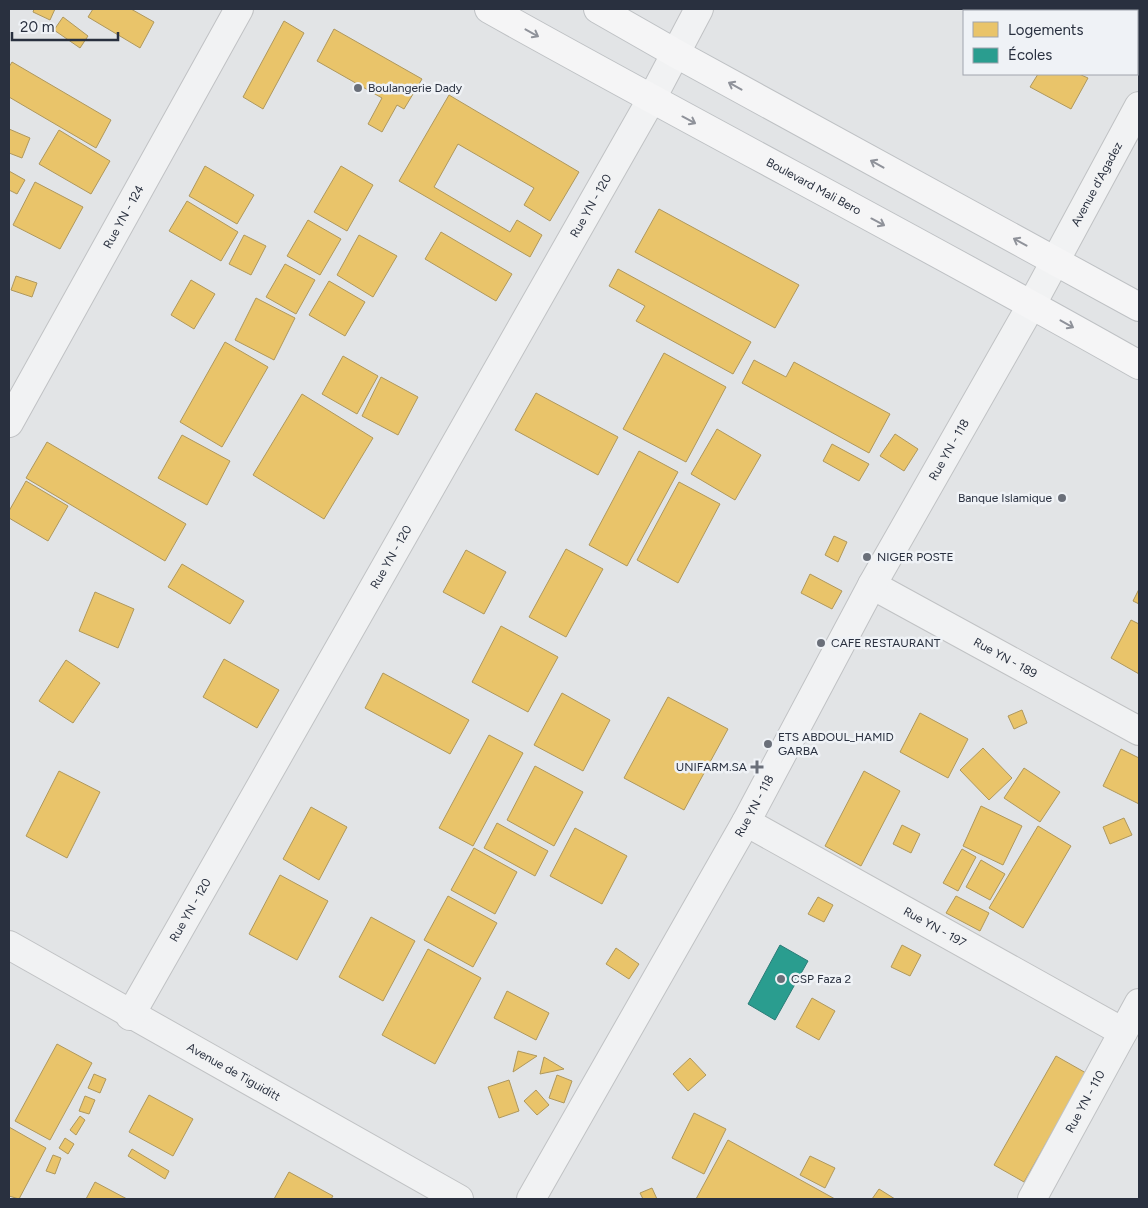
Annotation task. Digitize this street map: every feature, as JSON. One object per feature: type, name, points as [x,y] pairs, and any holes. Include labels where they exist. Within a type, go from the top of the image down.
[{"type":"main road","name":"Boulevard Mali Bero","points":[[489,9],[651,100],[1032,304],[1139,365]]},
{"type":"main road","points":[[598,9],[1139,307]]},
{"type":"street","name":"Rue YN - 124","points":[[9,423],[238,9]]},
{"type":"street","name":"Rue YN - 120","points":[[130,1016],[651,100],[699,9]]},
{"type":"street","name":"Avenue d'Agadez","points":[[1032,304],[1139,106]]},
{"type":"street","name":"Rue YN - 118","points":[[531,1199],[746,822],[872,585],[1032,304]]},
{"type":"street","name":"Rue YN - 189","points":[[872,585],[1139,731]]},
{"type":"street","name":"Rue YN - 197","points":[[746,822],[1123,1032]]},
{"type":"street","name":"Avenue de Tiguiditt","points":[[9,945],[130,1016],[458,1199]]},
{"type":"street","name":"Rue YN - 110","points":[[1032,1199],[1139,1003]]},
{"type":"building: Logements","points":[[34,9],[55,9],[50,20],[33,12]]},
{"type":"building: Logements","points":[[93,9],[131,9],[154,22],[140,48],[88,17]]},
{"type":"building: Logements","points":[[964,9],[1004,9],[1004,10]]},
{"type":"building: Logements","points":[[1074,9],[1117,9],[1116,10]]},
{"type":"building: Logements","points":[[63,17],[88,36],[80,48],[54,30]]},
{"type":"building: Logements","points":[[284,21],[304,33],[263,109],[243,97]]},
{"type":"building: Logements","points":[[334,29],[422,79],[404,109],[397,105],[382,132],[368,124],[382,98],[317,61]]},
{"type":"building: Logements","points":[[12,62],[111,120],[96,148],[9,97],[9,67]]},
{"type":"building: Logements","points":[[1037,75],[1081,75],[1088,78],[1071,109],[1030,87]]},
{"type":"building: Logements","points":[[449,95],[579,172],[550,221],[524,205],[534,188],[458,144],[434,187],[510,232],[517,220],[542,235],[530,257],[399,181]]},
{"type":"building: Logements","points":[[9,129],[30,138],[22,158],[9,153]]},
{"type":"building: Logements","points":[[59,130],[110,161],[91,194],[39,164]]},
{"type":"building: Logements","points":[[205,166],[254,195],[237,224],[189,196]]},
{"type":"building: Logements","points":[[341,166],[373,185],[347,231],[314,212]]},
{"type":"building: Logements","points":[[9,171],[25,180],[17,194],[9,190]]},
{"type":"building: Logements","points":[[35,182],[83,207],[60,249],[13,225]]},
{"type":"building: Logements","points":[[187,201],[238,232],[221,261],[169,231]]},
{"type":"building: Logements","points":[[659,209],[799,285],[775,328],[635,252]]},
{"type":"building: Logements","points":[[308,220],[341,239],[320,275],[287,256]]},
{"type":"building: Logements","points":[[441,232],[512,274],[496,301],[425,259]]},
{"type":"building: Logements","points":[[244,235],[266,246],[251,275],[229,264]]},
{"type":"building: Logements","points":[[359,235],[397,256],[373,297],[337,275]]},
{"type":"building: Logements","points":[[285,264],[315,280],[296,314],[266,297]]},
{"type":"building: Logements","points":[[618,269],[751,342],[733,374],[636,321],[645,306],[609,286]]},
{"type":"building: Logements","points":[[16,276],[37,283],[32,297],[11,290]]},
{"type":"building: Logements","points":[[191,280],[215,294],[194,329],[171,315]]},
{"type":"building: Logements","points":[[329,281],[365,302],[345,336],[309,315]]},
{"type":"building: Logements","points":[[256,298],[295,318],[274,360],[235,340]]},
{"type":"building: Logements","points":[[225,342],[268,367],[222,447],[180,422]]},
{"type":"building: Logements","points":[[664,353],[726,387],[686,462],[623,429]]},
{"type":"building: Logements","points":[[343,356],[378,376],[357,414],[322,394]]},
{"type":"building: Logements","points":[[754,360],[786,377],[794,362],[890,414],[869,453],[742,383]]},
{"type":"building: Logements","points":[[381,377],[418,397],[398,435],[362,416]]},
{"type":"building: Logements","points":[[536,393],[618,437],[598,475],[515,430]]},
{"type":"building: Logements","points":[[302,394],[373,438],[324,519],[253,475]]},
{"type":"building: Logements","points":[[717,429],[761,455],[735,500],[691,474]]},
{"type":"building: Logements","points":[[895,434],[918,449],[904,471],[880,456]]},
{"type":"building: Logements","points":[[182,435],[230,461],[207,505],[158,478]]},
{"type":"building: Logements","points":[[47,442],[186,524],[165,561],[26,478]]},
{"type":"building: Logements","points":[[832,444],[869,464],[859,481],[823,461]]},
{"type":"building: Logements","points":[[639,451],[678,472],[627,566],[589,545]]},
{"type":"building: Logements","points":[[26,481],[68,506],[48,541],[9,518],[9,511]]},
{"type":"building: Logements","points":[[679,482],[720,504],[678,583],[637,560]]},
{"type":"building: Logements","points":[[834,536],[847,542],[838,562],[825,555]]},
{"type":"building: Logements","points":[[566,549],[603,569],[566,637],[529,617]]},
{"type":"building: Logements","points":[[466,550],[506,572],[484,614],[443,592]]},
{"type":"building: Logements","points":[[182,564],[244,601],[230,624],[168,587]]},
{"type":"building: Logements","points":[[810,574],[842,591],[832,609],[801,593]]},
{"type":"building: Logements","points":[[1139,589],[1139,604],[1133,601]]},
{"type":"building: Logements","points":[[95,592],[134,609],[118,648],[79,631]]},
{"type":"building: Logements","points":[[1131,620],[1139,624],[1139,674],[1111,658]]},
{"type":"building: Logements","points":[[501,626],[558,657],[528,712],[472,682]]},
{"type":"building: Logements","points":[[224,659],[279,690],[257,728],[203,697]]},
{"type":"building: Logements","points":[[66,660],[100,683],[73,723],[39,701]]},
{"type":"building: Logements","points":[[383,673],[469,720],[450,754],[365,708]]},
{"type":"building: Logements","points":[[562,693],[610,720],[583,771],[534,745]]},
{"type":"building: Logements","points":[[668,697],[728,729],[684,810],[624,778]]},
{"type":"building: Logements","points":[[1022,710],[1027,723],[1014,729],[1008,716]]},
{"type":"building: Logements","points":[[920,713],[968,739],[948,778],[900,752]]},
{"type":"building: Logements","points":[[489,735],[523,753],[473,846],[439,828]]},
{"type":"building: Logements","points":[[983,748],[1012,778],[989,800],[960,770]]},
{"type":"building: Logements","points":[[1121,749],[1139,758],[1139,804],[1103,786]]},
{"type":"building: Logements","points":[[535,766],[583,792],[554,846],[507,820]]},
{"type":"building: Logements","points":[[1024,768],[1060,792],[1040,822],[1004,798]]},
{"type":"building: Logements","points":[[59,771],[100,792],[67,858],[26,836]]},
{"type":"building: Logements","points":[[864,771],[900,791],[861,866],[825,846]]},
{"type":"building: Logements","points":[[981,806],[1022,826],[1003,865],[963,846]]},
{"type":"building: Logements","points":[[311,807],[347,827],[319,880],[283,859]]},
{"type":"building: Logements","points":[[1124,818],[1132,835],[1110,844],[1103,827]]},
{"type":"building: Logements","points":[[497,823],[548,851],[535,876],[484,848]]},
{"type":"building: Logements","points":[[902,825],[920,834],[911,853],[893,844]]},
{"type":"building: Logements","points":[[1038,826],[1071,846],[1023,928],[989,908]]},
{"type":"building: Logements","points":[[575,828],[627,856],[602,904],[550,876]]},
{"type":"building: Logements","points":[[474,848],[517,872],[495,914],[451,890]]},
{"type":"building: Logements","points":[[962,849],[976,857],[958,891],[943,883]]},
{"type":"building: Logements","points":[[981,860],[1005,874],[990,900],[966,887]]},
{"type":"building: Logements","points":[[280,875],[328,901],[297,960],[249,934]]},
{"type":"building: Logements","points":[[448,896],[497,923],[473,967],[424,940]]},
{"type":"building: Logements","points":[[956,896],[989,913],[980,931],[946,913]]},
{"type":"building: Logements","points":[[818,897],[833,905],[824,922],[808,914]]},
{"type":"building: Logements","points":[[371,917],[415,941],[383,1001],[339,977]]},
{"type":"building: Logements","points":[[902,945],[921,955],[910,976],[891,967]]},
{"type":"building: Logements","points":[[616,948],[639,964],[629,979],[606,964]]},
{"type":"building: Logements","points":[[428,949],[481,978],[435,1064],[382,1035]]},
{"type":"building: Logements","points":[[507,991],[549,1013],[536,1040],[494,1018]]},
{"type":"building: Logements","points":[[812,998],[835,1011],[819,1040],[796,1027]]},
{"type":"building: Logements","points":[[57,1044],[92,1063],[50,1140],[15,1121]]},
{"type":"building: Logements","points":[[518,1051],[537,1056],[513,1072]]},
{"type":"building: Logements","points":[[1056,1056],[1086,1073],[1024,1182],[994,1165]]},
{"type":"building: Logements","points":[[544,1057],[564,1069],[540,1074]]},
{"type":"building: Logements","points":[[690,1058],[706,1075],[688,1091],[673,1074]]},
{"type":"building: Logements","points":[[94,1074],[106,1079],[100,1093],[88,1088]]},
{"type":"building: Logements","points":[[557,1075],[572,1081],[564,1103],[549,1098]]},
{"type":"building: Logements","points":[[509,1080],[519,1111],[499,1118],[488,1087]]},
{"type":"building: Logements","points":[[536,1090],[549,1105],[537,1115],[524,1101]]},
{"type":"building: Logements","points":[[149,1095],[193,1119],[173,1156],[129,1132]]},
{"type":"building: Logements","points":[[85,1096],[95,1100],[89,1114],[79,1111]]},
{"type":"building: Logements","points":[[694,1113],[726,1129],[704,1174],[672,1158]]},
{"type":"building: Logements","points":[[80,1116],[85,1120],[76,1135],[70,1130]]},
{"type":"building: Logements","points":[[9,1127],[46,1148],[19,1199],[9,1196]]},
{"type":"building: Logements","points":[[65,1138],[74,1144],[68,1154],[59,1148]]},
{"type":"building: Logements","points":[[728,1140],[835,1199],[696,1199]]},
{"type":"building: Logements","points":[[132,1149],[169,1171],[165,1179],[128,1156]]},
{"type":"building: Logements","points":[[53,1155],[61,1158],[55,1174],[46,1171]]},
{"type":"building: Logements","points":[[810,1156],[835,1168],[825,1188],[800,1175]]},
{"type":"building: Logements","points":[[289,1172],[333,1196],[331,1199],[274,1199]]},
{"type":"building: Logements","points":[[95,1182],[127,1199],[86,1199]]},
{"type":"building: Logements","points":[[652,1188],[657,1199],[643,1199],[640,1193]]},
{"type":"building: Logements","points":[[879,1189],[895,1199],[872,1199]]},
{"type":"building: Écoles","points":[[780,945],[808,961],[775,1020],[748,1004]]},
{"type":"place","name":"Boulangerie Dady","points":[[358,88]]},
{"type":"place","name":"Banque Islamique","points":[[1062,498]]},
{"type":"place","name":"NIGER POSTE","points":[[867,557]]},
{"type":"place","name":"CAFE RESTAURANT","points":[[821,643]]},
{"type":"place","name":"ETS ABDOUL_HAMID GARBA","points":[[768,744]]},
{"type":"place","name":"UNIFARM.SA","points":[[757,767]]},
{"type":"place","name":"CSP Faza 2","points":[[781,979]]}]
